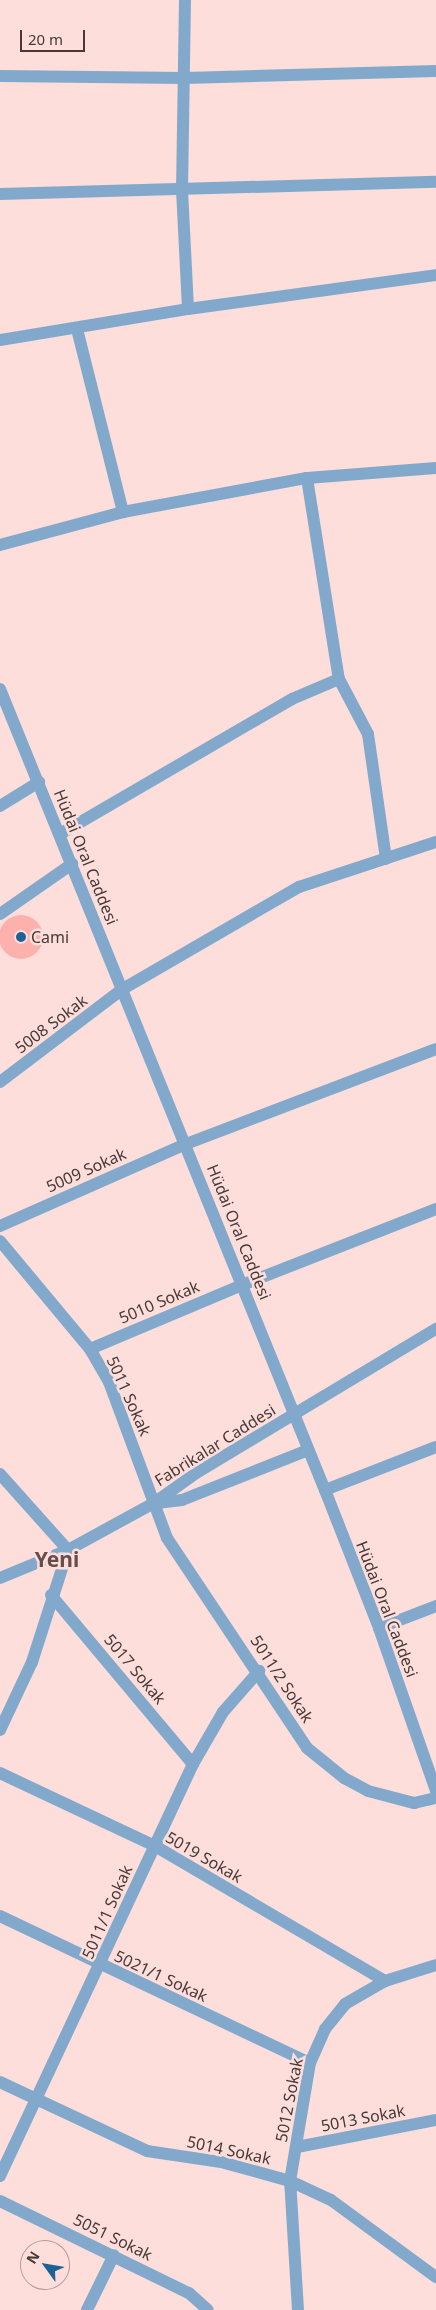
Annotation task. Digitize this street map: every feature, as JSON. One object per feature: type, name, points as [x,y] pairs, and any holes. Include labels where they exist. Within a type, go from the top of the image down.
[{"type":"street","points":[[185,0],[182,190],[188,309]]},
{"type":"street","points":[[0,76],[185,78],[436,71]]},
{"type":"street","points":[[0,194],[436,182]]},
{"type":"street","points":[[0,340],[78,329],[188,309],[436,275]]},
{"type":"street","points":[[78,329],[123,512]]},
{"type":"street","points":[[0,545],[123,512],[307,478],[436,468]]},
{"type":"street","points":[[307,478],[339,679],[368,734],[386,859]]},
{"type":"street","points":[[60,834],[292,699],[339,679]]},
{"type":"street","name":"Hüdai Oral Caddesi","points":[[0,689],[325,1490],[433,1774],[436,1791]]},
{"type":"street","points":[[0,806],[39,782]]},
{"type":"street","name":"5008 Sokak","points":[[0,1082],[121,990],[299,887],[436,842]]},
{"type":"street","points":[[0,914],[72,864]]},
{"type":"street","name":"5009 Sokak","points":[[0,1226],[186,1144],[436,1049]]},
{"type":"street","name":"5010 Sokak","points":[[90,1349],[242,1284],[436,1209]]},
{"type":"street","name":"5011 Sokak","points":[[0,1241],[90,1349],[109,1382],[154,1503]]},
{"type":"street","name":"Fabrikalar Caddesi","points":[[0,1578],[68,1550],[154,1503],[196,1473],[436,1329]]},
{"type":"street","points":[[325,1490],[436,1447]]},
{"type":"street","name":"Fabrikalar Caddesi","points":[[154,1503],[182,1500],[308,1450]]},
{"type":"street","points":[[0,1474],[68,1550],[51,1595],[32,1662],[0,1730]]},
{"type":"street","name":"5011/2 Sokak","points":[[154,1503],[167,1538],[258,1671],[307,1748],[344,1778],[368,1791],[414,1803],[436,1798]]},
{"type":"street","name":"5017 Sokak","points":[[51,1595],[193,1764]]},
{"type":"street","points":[[379,1628],[436,1606]]},
{"type":"street","name":"5011/1 Sokak","points":[[0,2176],[101,1966],[193,1764],[223,1712],[258,1671]]},
{"type":"street","name":"5019 Sokak","points":[[0,1773],[155,1846],[385,1981]]},
{"type":"street","name":"5021/1 Sokak","points":[[0,1916],[101,1966],[310,2063]]},
{"type":"street","name":"5012 Sokak","points":[[298,2310],[290,2181],[310,2063],[325,2029],[345,2004],[385,1981],[436,1965]]},
{"type":"street","name":"5014 Sokak","points":[[0,2082],[147,2151],[221,2162],[290,2181],[331,2200],[436,2277]]},
{"type":"street","name":"5013 Sokak","points":[[297,2147],[436,2120]]},
{"type":"street","name":"5051 Sokak","points":[[0,2201],[189,2293],[208,2310]]},
{"type":"street","points":[[87,2310],[114,2255]]},
{"type":"building","name":"Cami","points":[[25,915],[37,921],[42,928],[42,946],[37,953],[30,958],[17,959],[5,953],[0,946],[-1,933],[5,921],[12,916]]},
{"type":"place","name":"Cami","points":[[21,937]]},
{"type":"district","name":"Yeni","points":[[57,1559]]}]
